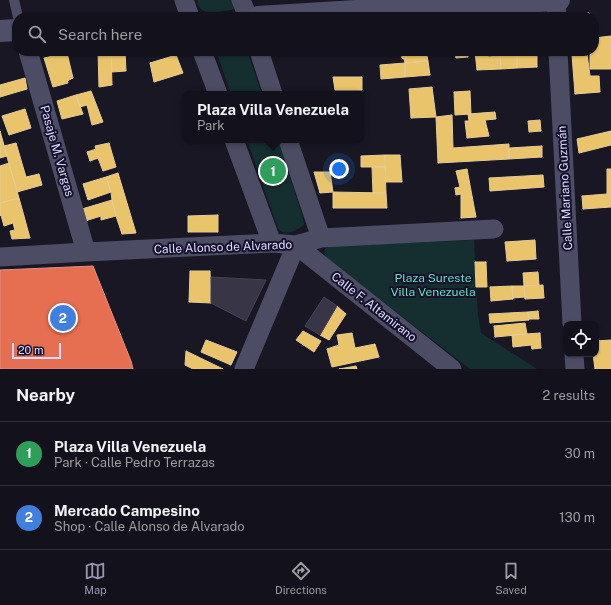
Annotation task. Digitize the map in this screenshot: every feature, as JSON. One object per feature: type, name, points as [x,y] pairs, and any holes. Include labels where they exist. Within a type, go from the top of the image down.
[{"type":"street","points":[[184,0],[188,12]]},
{"type":"street","points":[[241,0],[246,12]]},
{"type":"street","points":[[556,0],[557,12]]},
{"type":"street","points":[[316,12],[420,3],[559,0]]},
{"type":"street","points":[[0,31],[12,30]]},
{"type":"street","name":"Pasaje M. Vargas","points":[[29,56],[86,252]]},
{"type":"street","points":[[204,56],[217,91]]},
{"type":"street","points":[[261,56],[272,91]]},
{"type":"street","name":"Calle Mariano Guzmán","points":[[558,56],[572,321]]},
{"type":"street","points":[[235,143],[272,243]]},
{"type":"street","points":[[289,143],[320,238]]},
{"type":"street","name":"Calle Alonso de Alvarado","points":[[0,257],[272,243],[296,245],[320,238],[494,229]]},
{"type":"street","points":[[244,369],[296,245]]},
{"type":"street","name":"Calle F. Altamirano","points":[[296,245],[452,369]]},
{"type":"street","points":[[574,357],[575,369]]},
{"type":"lane","points":[[14,0],[17,12]]},
{"type":"green space","points":[[197,0],[232,0],[234,9],[210,12],[203,11]]},
{"type":"green space","points":[[218,56],[249,56],[261,91],[230,91]]},
{"type":"green space","points":[[248,143],[279,143],[304,225],[287,233],[278,228]]},
{"type":"green space","name":"Plaza Sureste Villa Venezuela","points":[[474,240],[478,315],[481,333],[537,369],[470,369],[378,298],[328,262],[324,253],[325,249],[330,246]]},
{"type":"building: Homes","points":[[611,36],[611,69],[590,69],[590,56],[599,56],[599,37]]},
{"type":"building: Homes","points":[[53,56],[68,56],[73,78],[67,81],[68,83],[53,87],[44,58]]},
{"type":"building: Homes","points":[[98,56],[111,56],[112,85],[99,87]]},
{"type":"building: Homes","points":[[111,56],[125,56],[126,71],[112,72]]},
{"type":"building: Homes","points":[[176,56],[183,73],[154,82],[150,63]]},
{"type":"building: Homes","points":[[402,56],[427,56],[428,61],[405,63],[404,59]]},
{"type":"building: Homes","points":[[456,56],[468,57],[456,58]]},
{"type":"building: Homes","points":[[476,56],[500,56],[501,69],[477,70]]},
{"type":"building: Homes","points":[[500,56],[517,56],[517,68],[501,69]]},
{"type":"building: Homes","points":[[517,56],[537,56],[537,67],[517,68]]},
{"type":"building: Homes","points":[[572,56],[587,56],[590,76],[599,76],[600,92],[575,94]]},
{"type":"building: Homes","points":[[428,61],[430,75],[405,77],[405,63]]},
{"type":"building: Homes","points":[[405,63],[405,77],[381,79],[380,65]]},
{"type":"building: Homes","points":[[333,77],[362,77],[362,90],[335,90]]},
{"type":"building: Homes","points":[[25,78],[27,89],[0,97],[0,85]]},
{"type":"building: Homes","points":[[432,87],[436,117],[411,118],[409,89]]},
{"type":"building: Homes","points":[[91,91],[103,122],[92,125],[87,105],[80,107],[76,95]]},
{"type":"building: Homes","points":[[470,91],[471,114],[455,115],[454,92]]},
{"type":"building: Homes","points":[[76,95],[83,114],[62,119],[57,101]]},
{"type":"building: Homes","points":[[25,109],[31,128],[9,135],[2,116]]},
{"type":"building: Homes","points":[[495,112],[496,119],[485,120],[489,136],[467,138],[465,121],[469,121],[468,114]]},
{"type":"building: Homes","points":[[452,115],[453,148],[509,144],[509,159],[438,163],[436,117]]},
{"type":"building: Homes","points":[[540,120],[541,131],[529,132],[528,121]]},
{"type":"building: Homes","points":[[0,131],[7,156],[0,158]]},
{"type":"building: Homes","points":[[611,131],[611,145],[579,153],[577,139]]},
{"type":"building: Homes","points":[[16,143],[26,177],[39,174],[42,185],[17,192],[4,146]]},
{"type":"building: Homes","points":[[109,143],[116,167],[103,171],[98,158],[90,161],[87,152],[96,149],[95,146]]},
{"type":"building: Homes","points":[[542,146],[542,157],[509,159],[509,148]]},
{"type":"building: Homes","points":[[385,155],[400,155],[402,182],[386,182]]},
{"type":"building: Homes","points":[[385,155],[385,167],[361,167],[361,156]]},
{"type":"building: Homes","points":[[9,163],[19,198],[0,203],[0,166]]},
{"type":"building: Homes","points":[[372,167],[385,167],[386,193],[373,193]]},
{"type":"building: Homes","points":[[467,169],[476,217],[461,218],[461,194],[456,195],[455,188],[460,187],[456,171]]},
{"type":"building: Homes","points":[[607,169],[611,169],[611,207],[583,209],[582,196],[607,194]]},
{"type":"building: Homes","points":[[314,172],[330,172],[333,192],[320,193]]},
{"type":"building: Homes","points":[[118,173],[136,233],[122,234],[116,216],[106,177]]},
{"type":"building: Homes","points":[[543,175],[544,187],[490,191],[489,178]]},
{"type":"building: Homes","points":[[106,177],[111,192],[88,200],[83,184]]},
{"type":"building: Homes","points":[[333,192],[386,193],[387,208],[333,208]]},
{"type":"building: Homes","points":[[19,198],[30,238],[12,239],[10,231],[15,230],[13,223],[4,226],[1,215],[0,216],[0,203]]},
{"type":"building: Homes","points":[[112,200],[116,216],[101,220],[101,216],[85,221],[82,209]]},
{"type":"building: Homes","points":[[218,215],[218,232],[188,232],[188,216]]},
{"type":"building: Homes","points":[[535,240],[536,259],[507,261],[505,242]]},
{"type":"building: Homes","points":[[475,262],[486,262],[487,287],[476,287]]},
{"type":"building: Homes","points":[[190,271],[210,271],[211,303],[189,302]]},
{"type":"building: Homes","points":[[538,272],[539,285],[524,286],[523,273]]},
{"type":"building: Homes","points":[[543,285],[544,298],[525,299],[524,286]]},
{"type":"building: Homes","points":[[512,286],[513,299],[491,301],[490,287]]},
{"type":"building: Homes","points":[[512,286],[524,286],[525,297],[513,298]]},
{"type":"building: Homes","points":[[337,306],[346,314],[329,340],[320,335]]},
{"type":"building: Homes","points":[[538,311],[539,319],[529,319],[528,312]]},
{"type":"building: Homes","points":[[528,312],[529,320],[490,323],[489,314]]},
{"type":"building: Homes","points":[[525,323],[527,334],[495,337],[494,326]]},
{"type":"building: Homes","points":[[303,331],[321,341],[314,352],[296,340]]},
{"type":"building: Homes","points":[[352,333],[355,348],[375,344],[379,357],[332,367],[327,349],[339,345],[337,335]]},
{"type":"building: Homes","points":[[540,333],[541,348],[532,349],[531,345],[513,347],[512,335]]},
{"type":"building: Homes","points":[[206,340],[237,352],[231,365],[201,352]]},
{"type":"building: Homes","points":[[611,340],[611,369],[595,369],[593,357],[599,357],[599,341]]},
{"type":"building: Homes","points":[[186,351],[223,369],[193,369],[185,365]]},
{"type":"building: Homes","points":[[356,366],[357,369],[339,369]]},
{"type":"building: Shops","points":[[93,266],[133,369],[0,369],[0,270]]},
{"type":"building: Other","points":[[211,277],[266,280],[246,321],[211,303]]},
{"type":"building: Other","points":[[324,297],[337,306],[320,335],[305,326]]},
{"type":"place","name":"Plaza Villa Venezuela","points":[[273,171]]},
{"type":"place","name":"Mercado Campesino","points":[[63,318]]}]
